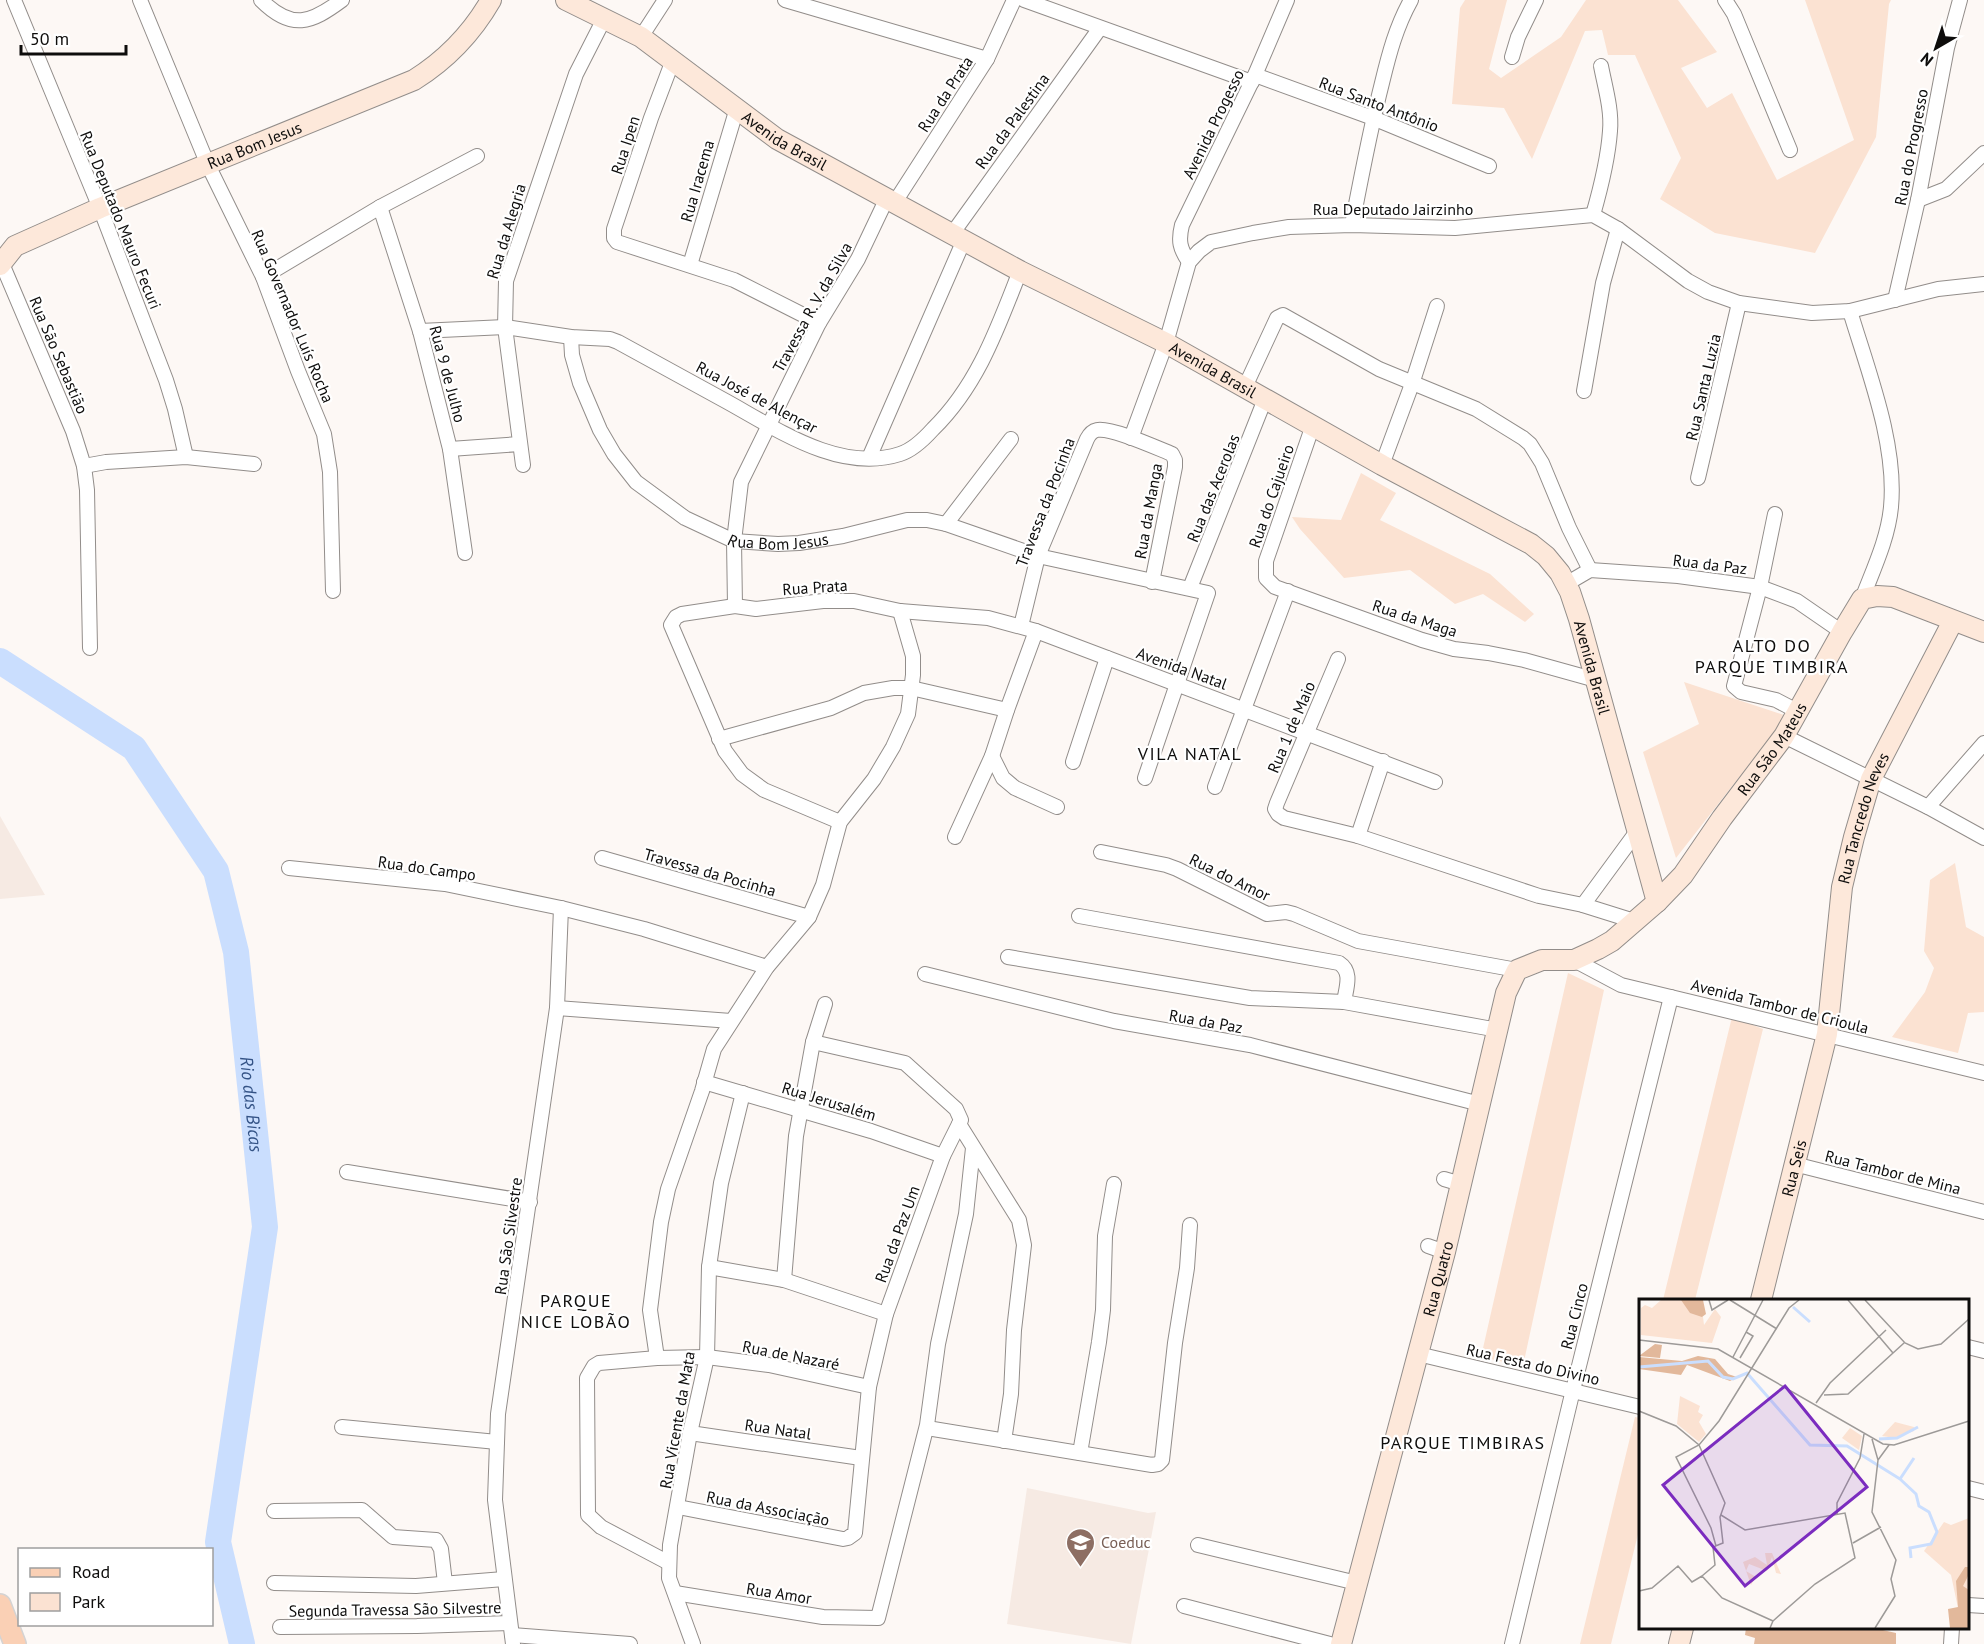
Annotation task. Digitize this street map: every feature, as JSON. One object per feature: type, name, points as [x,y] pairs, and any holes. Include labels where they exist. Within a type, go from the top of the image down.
[{"type":"main road","points":[[0,1605],[15,1644]]},
{"type":"street","name":"Rua Deputado Mauro Fecuri","points":[[14,0],[100,208],[166,380],[186,457]]},
{"type":"street","name":"Rua Governador Luís Rocha","points":[[140,0],[208,165],[263,277],[318,417],[328,454],[333,591]]},
{"type":"street","points":[[261,0],[278,14],[291,20],[306,20],[323,14],[342,0]]},
{"type":"street","name":"Rua Bom Jesus","points":[[1,263],[15,246],[100,208],[414,80],[437,65],[458,44],[491,0]]},
{"type":"street","name":"Avenida Brasil","points":[[566,0],[641,37],[777,139],[1020,271],[1166,343],[1382,465],[1531,544],[1546,556],[1566,584],[1579,619],[1657,902]]},
{"type":"street","points":[[641,37],[665,0]]},
{"type":"street","points":[[785,0],[987,59]]},
{"type":"street","name":"Rua da Prata","points":[[891,200],[987,59],[1014,0]]},
{"type":"street","name":"Rua Santo Antônio","points":[[1024,0],[1100,28],[1373,118],[1489,166]]},
{"type":"street","name":"Avenida Progesso","points":[[1189,262],[1181,251],[1178,238],[1182,225],[1254,78],[1287,0]]},
{"type":"street","points":[[1352,225],[1373,118],[1399,21],[1411,0]]},
{"type":"street","points":[[1512,57],[1518,37],[1536,0]]},
{"type":"street","points":[[1725,0],[1734,14],[1790,150]]},
{"type":"street","name":"Rua do Progresso","points":[[1895,300],[1918,200],[1947,48],[1960,0]]},
{"type":"street","name":"Rua da Alegria","points":[[523,465],[506,327],[506,281],[576,74],[604,19]]},
{"type":"street","name":"Rua da Palestina","points":[[868,458],[958,237],[1100,28]]},
{"type":"street","name":"Rua Ipen","points":[[674,60],[651,118],[614,229],[614,238],[617,242],[690,265]]},
{"type":"street","points":[[1601,66],[1610,112],[1610,130],[1604,177],[1593,215],[1618,229],[1688,281],[1708,292],[1739,303],[1812,312],[1850,311],[1938,289],[1984,284]]},
{"type":"street","name":"Rua Iracema","points":[[690,265],[736,108]]},
{"type":"street","points":[[1918,200],[1946,189],[1984,153]]},
{"type":"street","points":[[263,277],[380,207],[477,156]]},
{"type":"street","name":"Travessa R. V. da Silva","points":[[735,606],[735,541],[741,482],[819,323],[891,200]]},
{"type":"street","name":"Rua 9 de Julho","points":[[380,207],[420,331],[450,449],[465,553]]},
{"type":"street","name":"Rua Deputado Jairzinho","points":[[1189,262],[1212,242],[1289,227],[1352,225],[1455,228],[1593,215]]},
{"type":"street","points":[[1584,391],[1603,283],[1618,229]]},
{"type":"street","points":[[1131,438],[1166,343],[1189,262]]},
{"type":"street","name":"Rua São Sebastião","points":[[1,263],[74,431],[84,466],[87,489],[90,648]]},
{"type":"street","points":[[690,265],[734,280],[819,323]]},
{"type":"street","name":"Rua José de Alençar","points":[[420,331],[506,327],[571,337],[610,339],[801,442],[838,454],[868,458],[901,453],[921,442],[940,423],[970,382],[987,353],[1020,271]]},
{"type":"street","name":"Rua Santa Luzia","points":[[1698,478],[1739,303]]},
{"type":"street","points":[[1382,465],[1412,384],[1437,306]]},
{"type":"street","name":"Rua São Mateus","points":[[1574,960],[1612,941],[1657,902],[1683,874],[1784,736],[1863,599],[1891,508],[1891,475],[1884,426],[1850,311]]},
{"type":"street","points":[[1245,387],[1277,318],[1281,315],[1288,316],[1379,369],[1476,409],[1530,444],[1542,463],[1569,528],[1590,570],[1566,584]]},
{"type":"street","name":"Rua Bom Jesus","points":[[571,337],[572,355],[580,383],[600,430],[614,454],[636,482],[685,518],[735,541],[799,543],[843,536],[907,520],[927,520],[946,524],[1038,556],[1152,582]]},
{"type":"street","name":"Rua das Acerolas","points":[[1190,588],[1265,399]]},
{"type":"street","name":"Rua do Cajueiro","points":[[1266,578],[1266,561],[1312,425]]},
{"type":"street","name":"Travessa da Pocinha","points":[[1021,626],[1038,556],[1091,433],[1105,430],[1131,438]]},
{"type":"street","name":"Rua da Manga","points":[[1131,438],[1172,454],[1175,460],[1152,582]]},
{"type":"street","points":[[946,524],[1011,439]]},
{"type":"street","points":[[450,449],[520,444]]},
{"type":"street","points":[[84,466],[106,462],[186,457],[254,464]]},
{"type":"street","points":[[1775,514],[1760,587],[1734,683],[1735,688],[1741,692],[1776,700],[1797,711]]},
{"type":"street","name":"Rua da Paz","points":[[1590,570],[1677,576],[1760,587],[1797,601],[1842,632]]},
{"type":"street","name":"Rua da Maga","points":[[1266,578],[1275,586],[1432,643],[1454,649],[1524,660],[1596,680]]},
{"type":"street","points":[[1145,778],[1208,593],[1152,582]]},
{"type":"street","points":[[1215,787],[1288,591]]},
{"type":"street","points":[[1863,599],[1877,596],[1893,597],[1984,632]]},
{"type":"street","name":"Rua Prata","points":[[720,739],[671,625],[676,617],[682,614],[735,606],[756,609],[823,601],[854,601],[900,610],[967,616]]},
{"type":"street","points":[[657,1358],[650,1310],[661,1222],[668,1189],[714,1049],[767,967],[809,917],[823,885],[840,822],[874,779],[893,747],[908,714],[913,656],[900,610]]},
{"type":"street","name":"Avenida Natal","points":[[967,616],[988,618],[1036,631],[1435,782]]},
{"type":"street","name":"Rua Tancredo Neves","points":[[1827,1034],[1842,888],[1871,779],[1953,621]]},
{"type":"street","points":[[954,837],[992,756],[1036,631]]},
{"type":"street","points":[[1073,762],[1107,658]]},
{"type":"street","name":"Rua 1 de Maio","points":[[1338,659],[1275,809],[1284,818],[1358,836]]},
{"type":"street","points":[[840,822],[764,790],[742,774],[725,751],[720,739],[831,708],[864,693],[893,688],[911,688],[1007,710]]},
{"type":"street","points":[[1784,736],[1928,807],[1984,838]]},
{"type":"street","points":[[1928,807],[1984,743]]},
{"type":"street","points":[[992,756],[1003,778],[1015,788],[1057,807]]},
{"type":"street","points":[[1383,761],[1358,836],[1539,896],[1583,905],[1634,921]]},
{"type":"street","points":[[1583,905],[1638,830]]},
{"type":"street","name":"Rua do Amor","points":[[1101,852],[1176,868],[1267,914],[1286,912],[1294,914],[1358,941],[1517,970]]},
{"type":"street","name":"Travessa da Pocinha","points":[[602,858],[809,917]]},
{"type":"street","name":"Rua do Campo","points":[[288,868],[445,884],[561,908],[644,929],[767,967]]},
{"type":"street","points":[[561,908],[556,1008],[731,1021]]},
{"type":"street","points":[[1079,916],[1339,963],[1348,973],[1344,1002]]},
{"type":"street","points":[[1008,957],[1250,998],[1344,1002],[1497,1030]]},
{"type":"street","points":[[1517,970],[1542,960],[1574,960]]},
{"type":"street","name":"Avenida Tambor de Crioula","points":[[1574,960],[1621,985],[1984,1073]]},
{"type":"street","name":"Rua Quatro","points":[[1341,1644],[1418,1354],[1452,1181],[1480,1104],[1506,993],[1517,970]]},
{"type":"street","name":"Rua da Paz","points":[[925,974],[1114,1021],[1250,1045],[1480,1104]]},
{"type":"street","name":"Rua Cinco","points":[[1512,1644],[1671,997]]},
{"type":"street","points":[[784,1280],[796,1136],[813,1042],[825,1004]]},
{"type":"street","name":"Rua São Silvestre","points":[[512,1634],[495,1500],[498,1414],[556,1008]]},
{"type":"street","name":"Rua Seis","points":[[1763,1299],[1827,1034]]},
{"type":"street","points":[[813,1042],[905,1063],[956,1109],[961,1120],[959,1124],[1019,1220],[1024,1245],[1014,1330],[1011,1394],[1004,1441]]},
{"type":"street","name":"Rua Jerusalém","points":[[704,1082],[871,1131],[943,1156]]},
{"type":"street","name":"Rua Vicente da Mata","points":[[693,1644],[669,1578],[670,1545],[690,1432],[707,1357],[709,1267],[721,1183],[743,1093]]},
{"type":"street","name":"Rua da Paz Um","points":[[852,1536],[856,1526],[869,1387],[886,1314],[943,1156],[959,1124]]},
{"type":"street","points":[[973,1148],[966,1214],[938,1344],[927,1428],[1152,1465],[1158,1464],[1162,1460],[1175,1343],[1187,1268],[1190,1225]]},
{"type":"street","name":"Rua Tambor de Mina","points":[[1794,1164],[1984,1212]]},
{"type":"street","points":[[347,1172],[530,1202]]},
{"type":"street","points":[[1080,1453],[1099,1342],[1103,1310],[1105,1236],[1114,1184]]},
{"type":"street","points":[[709,1267],[784,1280],[886,1314]]},
{"type":"street","points":[[1969,1347],[1984,1351]]},
{"type":"street","name":"Rua Festa do Divino","points":[[1418,1354],[1639,1406]]},
{"type":"street","points":[[669,1563],[601,1527],[588,1515],[587,1386],[590,1372],[599,1363],[707,1357]]},
{"type":"street","name":"Rua de Nazaré","points":[[707,1357],[769,1365],[869,1387]]},
{"type":"street","points":[[342,1427],[497,1442]]},
{"type":"street","name":"Rua Amor","points":[[675,1593],[824,1617],[878,1618],[927,1428]]},
{"type":"street","name":"Rua Natal","points":[[690,1432],[861,1458]]},
{"type":"street","points":[[1969,1488],[1984,1492]]},
{"type":"street","name":"Rua da Associação","points":[[678,1507],[843,1539],[852,1536]]},
{"type":"street","points":[[274,1511],[362,1510],[393,1537],[436,1540],[441,1549],[445,1583]]},
{"type":"street","points":[[1198,1545],[1357,1582]]},
{"type":"street","points":[[274,1583],[416,1586],[504,1579]]},
{"type":"street","points":[[1969,1605],[1984,1606]]},
{"type":"street","points":[[1184,1606],[1330,1644]]},
{"type":"street","name":"Segunda Travessa São Silvestre","points":[[280,1627],[417,1626],[630,1644]]},
{"type":"street","points":[[1679,1644],[1683,1629]]},
{"type":"street","points":[[1951,1644],[1952,1629]]},
{"type":"shaded area","points":[[0,816],[45,895],[0,899]]},
{"type":"shaded area","name":"Coeduc","points":[[1027,1488],[1148,1513],[1156,1512],[1131,1644],[1007,1624]]},
{"type":"shaded area","points":[[1746,1629],[1878,1629],[1896,1633],[1896,1644],[1754,1644],[1755,1638],[1745,1635]]},
{"type":"green space","points":[[1465,0],[1507,0],[1489,69],[1501,78],[1561,37],[1586,0],[1678,0],[1717,52],[1681,68],[1707,108],[1732,93],[1777,180],[1854,140],[1805,0],[1891,0],[1876,137],[1815,253],[1715,233],[1660,199],[1681,158],[1635,55],[1608,55],[1602,30],[1585,31],[1532,159],[1504,108],[1452,104],[1460,8]]},
{"type":"green space","points":[[1361,473],[1396,493],[1380,520],[1490,574],[1534,614],[1525,622],[1483,594],[1455,604],[1410,570],[1344,578],[1292,517],[1341,520]]},
{"type":"green space","points":[[1684,682],[1787,716],[1676,858],[1643,752],[1699,724]]},
{"type":"green space","points":[[1955,863],[1966,927],[1984,937],[1984,1012],[1968,1013],[1958,1053],[1892,1037],[1925,992],[1934,968],[1924,951],[1930,880]]},
{"type":"green space","points":[[1568,973],[1604,990],[1523,1366],[1481,1357]]},
{"type":"green space","points":[[1732,1017],[1763,1029],[1695,1299],[1663,1299]]},
{"type":"green space","points":[[1635,1417],[1639,1418],[1639,1530],[1611,1644],[1580,1644]]},
{"type":"waterway","name":"Rio das Bicas","points":[[0,661],[134,748],[216,871],[236,952],[265,1227],[218,1542],[242,1644]]},
{"type":"place","name":"Coeduc","points":[[1080,1568]]},
{"type":"district","name":"ALTO DO PARQUE TIMBIRA","points":[[1772,655]]},
{"type":"district","name":"VILA NATAL","points":[[1190,753]]},
{"type":"district","name":"PARQUE NICE LOBÃO","points":[[576,1310]]},
{"type":"district","name":"PARQUE TIMBIRAS","points":[[1463,1442]]}]
